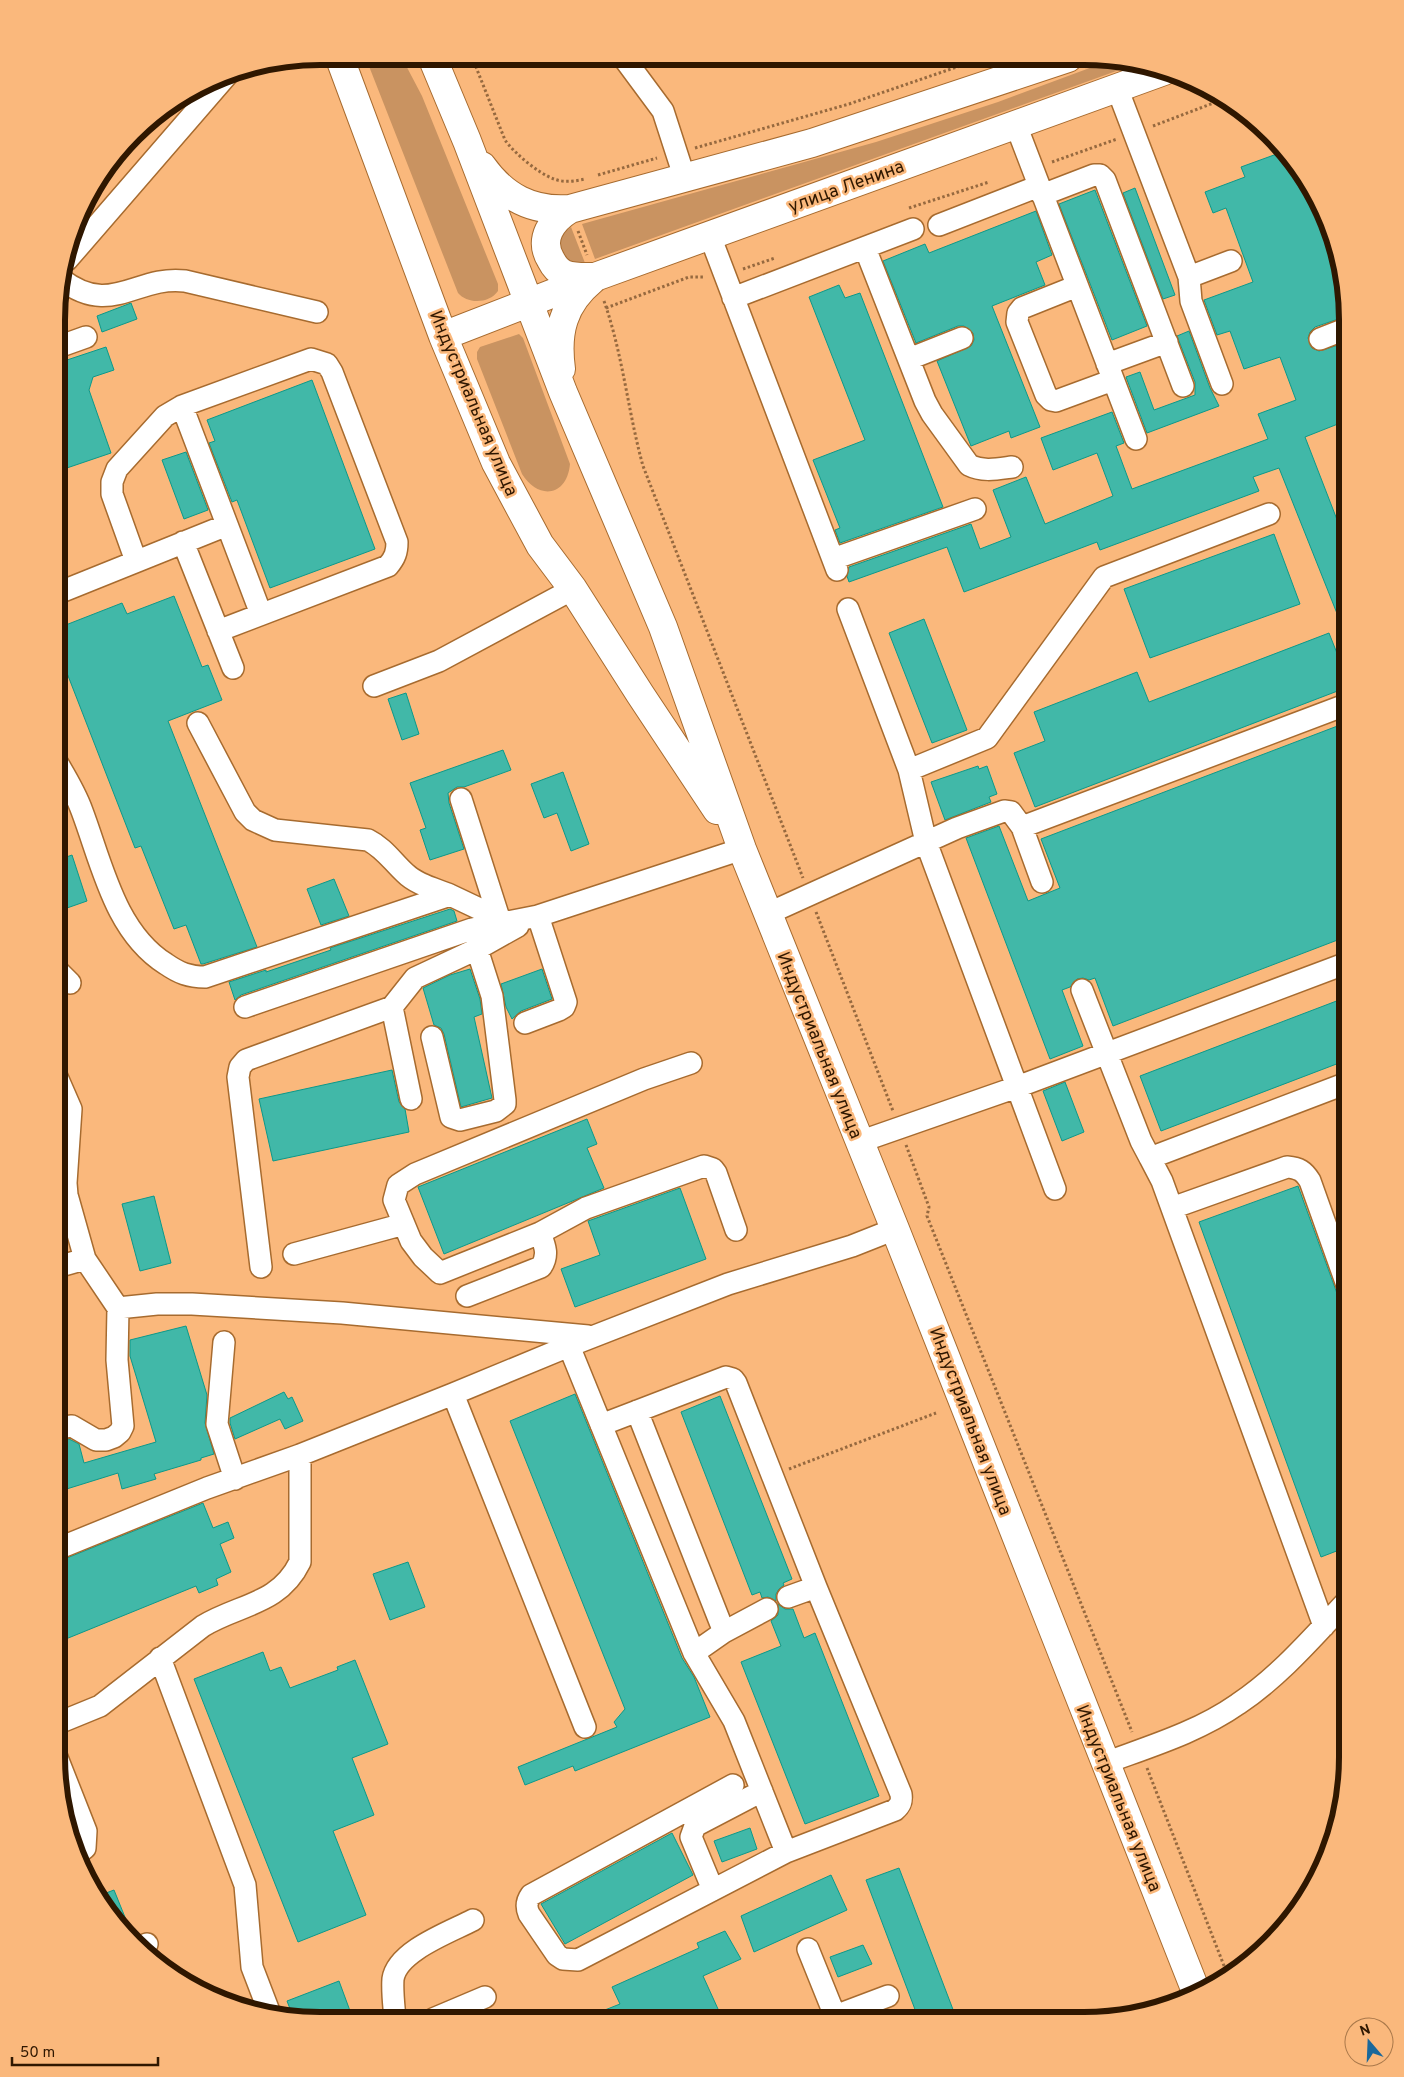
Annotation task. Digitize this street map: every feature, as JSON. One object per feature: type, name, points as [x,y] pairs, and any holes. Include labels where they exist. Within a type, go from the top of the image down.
[{"type":"main road","name":"Индустриальная улица","points":[[435,65],[467,141],[564,392],[663,627],[767,914],[895,1229],[1194,1987]]},
{"type":"main road","points":[[467,141],[486,172],[496,183],[517,199],[538,208],[570,209],[822,140],[1047,65]]},
{"type":"main road","name":"Индустриальная улица","points":[[343,67],[443,336],[496,463],[540,545],[573,589],[742,849]]},
{"type":"main road","name":"улица Ленина","points":[[443,336],[595,277],[1152,75]]},
{"type":"main road","points":[[570,209],[559,216],[547,235],[546,246],[549,257],[556,268],[564,274],[595,277]]},
{"type":"main road","points":[[564,392],[559,356],[562,323],[573,298],[595,277]]},
{"type":"street","points":[[629,65],[663,112],[685,179]]},
{"type":"street","points":[[79,239],[87,224],[219,85]]},
{"type":"street","points":[[1117,88],[1189,277],[1191,301],[1222,384]]},
{"type":"street","points":[[1016,125],[1136,439]]},
{"type":"street","points":[[939,225],[1038,183],[1100,175],[1105,180],[1183,386]]},
{"type":"street","points":[[733,298],[912,229]]},
{"type":"street","points":[[710,236],[835,565],[975,509]]},
{"type":"street","points":[[865,248],[932,414],[969,465],[985,470],[1012,467]]},
{"type":"street","points":[[1189,277],[1231,261]]},
{"type":"street","points":[[68,282],[95,296],[107,297],[172,279],[317,312]]},
{"type":"street","points":[[1077,286],[1022,308],[1018,313],[1017,322],[1046,395],[1051,400],[1056,401],[1167,342]]},
{"type":"street","points":[[1320,339],[1339,332]]},
{"type":"street","points":[[65,344],[86,336]]},
{"type":"street","points":[[909,359],[962,338]]},
{"type":"street","points":[[136,562],[112,494],[112,482],[117,469],[165,416],[182,406],[311,359],[327,364],[332,372],[397,542],[397,551],[394,559],[388,566],[218,631]]},
{"type":"street","points":[[182,406],[261,614]]},
{"type":"street","points":[[909,770],[987,738],[1104,577],[1269,514]]},
{"type":"street","points":[[65,590],[227,525]]},
{"type":"street","points":[[184,542],[233,668]]},
{"type":"street","points":[[374,686],[439,661],[573,589]]},
{"type":"street","points":[[848,610],[909,770],[926,842],[1055,1189]]},
{"type":"street","points":[[1022,828],[1339,707]]},
{"type":"street","points":[[198,723],[245,812],[253,820],[275,830],[368,840],[377,845],[411,878],[503,920]]},
{"type":"street","points":[[65,778],[81,809],[108,884],[127,924],[151,955],[180,973],[192,977],[205,977],[450,895]]},
{"type":"street","points":[[461,799],[503,920]]},
{"type":"street","points":[[767,914],[957,828],[1004,811],[1011,812],[1022,828],[1042,882]]},
{"type":"street","points":[[260,1267],[238,1077],[240,1067],[246,1060],[392,1007],[415,978],[477,949],[538,916],[742,849]]},
{"type":"street","points":[[245,1007],[472,929],[503,920],[538,916]]},
{"type":"street","points":[[525,1024],[559,1010],[564,1007],[566,1002],[538,916]]},
{"type":"street","points":[[432,1037],[451,1117],[460,1120],[501,1108],[505,1100],[494,1007],[477,949]]},
{"type":"street","points":[[860,1142],[1017,1087],[1339,966]]},
{"type":"street","points":[[1082,990],[1141,1141],[1162,1181],[1324,1626]]},
{"type":"street","points":[[392,1007],[411,1099]]},
{"type":"street","points":[[467,1296],[423,1257],[412,1240],[394,1200],[398,1185],[406,1178],[644,1079],[691,1063]]},
{"type":"street","points":[[1150,1158],[1339,1086]]},
{"type":"street","points":[[65,1095],[71,1109],[66,1183],[67,1195],[85,1259],[118,1308],[117,1360],[124,1415],[123,1426],[114,1438],[96,1440],[72,1426],[65,1427]]},
{"type":"street","points":[[440,1273],[540,1233],[586,1208],[704,1166],[713,1169],[716,1173],[736,1230]]},
{"type":"street","points":[[1172,1208],[1287,1167],[1297,1168],[1304,1172],[1310,1181],[1339,1263]]},
{"type":"street","points":[[294,1254],[404,1224]]},
{"type":"street","points":[[65,1547],[728,1284],[852,1246],[895,1229]]},
{"type":"street","points":[[467,1296],[541,1267],[546,1261],[547,1252],[540,1233]]},
{"type":"street","points":[[65,1265],[85,1259]]},
{"type":"street","points":[[465,1325],[467,1296]]},
{"type":"street","points":[[118,1308],[157,1304],[192,1304],[342,1313],[592,1337]]},
{"type":"street","points":[[224,1342],[217,1424],[235,1479]]},
{"type":"street","points":[[569,1346],[694,1653],[734,1721],[786,1852]]},
{"type":"street","points":[[601,1425],[726,1376],[733,1379],[902,1799],[900,1806],[895,1810],[786,1852],[578,1960],[570,1961],[563,1959],[558,1954],[526,1908],[528,1900],[538,1890],[733,1785]]},
{"type":"street","points":[[453,1394],[585,1727]]},
{"type":"street","points":[[637,1411],[724,1632]]},
{"type":"street","points":[[65,1720],[100,1706],[202,1626],[214,1619],[266,1598],[292,1578],[300,1562],[300,1455]]},
{"type":"street","points":[[788,1597],[816,1587]]},
{"type":"street","points":[[694,1653],[724,1632],[766,1609]]},
{"type":"street","points":[[1105,1763],[1194,1729],[1239,1704],[1284,1667],[1339,1610]]},
{"type":"street","points":[[160,1658],[245,1885],[252,1966],[267,2006]]},
{"type":"street","points":[[66,1782],[86,1831],[85,1848],[82,1850]]},
{"type":"street","points":[[713,1890],[693,1843],[692,1832],[695,1826],[762,1791]]},
{"type":"street","points":[[394,2012],[393,1978],[407,1956],[417,1948],[473,1920]]},
{"type":"street","points":[[808,1949],[833,2012]]},
{"type":"street","points":[[849,2012],[888,1996]]},
{"type":"street","points":[[450,2012],[485,1998]]},
{"type":"path","points":[[475,65],[509,144],[518,155],[553,179],[561,181],[584,179],[848,104],[962,65]]},
{"type":"path","points":[[1038,183],[1135,133],[1216,102]]},
{"type":"path","points":[[903,210],[995,180]]},
{"type":"path","points":[[561,181],[618,347],[643,466],[900,1128],[929,1207],[927,1216],[1225,1969]]},
{"type":"path","points":[[606,308],[689,277],[725,275],[777,258]]},
{"type":"path","points":[[772,1476],[936,1413]]},
{"type":"shaded area","points":[[369,65],[406,65],[422,96],[498,284],[498,291],[484,300],[472,301],[458,293]]},
{"type":"shaded area","points":[[1096,66],[1122,69],[595,259],[582,224],[876,142],[998,102]]},
{"type":"shaded area","points":[[571,227],[585,263],[576,263],[569,260],[559,248],[561,235]]},
{"type":"shaded area","points":[[519,334],[523,338],[570,464],[568,475],[563,483],[558,489],[551,491],[543,491],[536,488],[522,474],[477,359],[477,352],[480,347]]},
{"type":"building","points":[[1277,154],[1296,178],[1313,207],[1320,222],[1334,270],[1339,319],[1315,327],[1310,332],[1308,338],[1312,348],[1319,351],[1339,345],[1339,424],[1305,437],[1339,525],[1339,618],[1279,468],[1253,477],[1259,491],[1100,550],[1097,542],[964,592],[947,547],[849,582],[847,576],[849,567],[971,524],[980,549],[1011,537],[993,490],[1026,477],[1045,524],[1113,496],[1097,453],[1053,470],[1041,438],[1112,412],[1124,443],[1116,446],[1132,489],[1268,439],[1258,414],[1296,400],[1280,357],[1244,369],[1230,331],[1217,335],[1204,300],[1253,282],[1226,208],[1213,213],[1205,192],[1245,177],[1241,167]]},
{"type":"building","points":[[1135,188],[1175,295],[1163,299],[1123,193]]},
{"type":"building","points":[[1095,190],[1147,326],[1112,340],[1059,204]]},
{"type":"building","points":[[1036,211],[1052,255],[1036,262],[1045,285],[992,306],[1040,427],[1011,438],[1009,431],[971,446],[937,361],[971,346],[974,340],[973,333],[964,326],[958,326],[916,343],[883,261],[925,244],[929,253]]},
{"type":"building","points":[[839,285],[845,298],[860,293],[943,507],[840,543],[835,530],[840,528],[813,460],[865,440],[809,297]]},
{"type":"building","points":[[131,303],[137,319],[102,332],[97,316]]},
{"type":"building","points":[[1189,331],[1210,388],[1219,406],[1147,433],[1126,377],[1140,372],[1154,410],[1195,395],[1195,382],[1177,336]]},
{"type":"building","points":[[106,347],[114,370],[93,377],[89,390],[111,453],[65,469],[65,361]]},
{"type":"building","points":[[312,380],[375,549],[270,588],[237,500],[232,502],[209,443],[215,441],[207,420]]},
{"type":"building","points":[[186,452],[208,510],[184,519],[162,460]]},
{"type":"building","points":[[1274,534],[1300,604],[1150,658],[1124,589]]},
{"type":"building","points":[[174,596],[202,667],[208,665],[222,700],[168,721],[257,947],[203,964],[201,964],[186,925],[174,929],[141,846],[135,848],[65,668],[65,625],[122,603],[127,614]]},
{"type":"building","points":[[924,619],[967,730],[932,743],[889,633]]},
{"type":"building","points":[[1329,633],[1339,658],[1339,690],[1035,807],[1014,753],[1045,741],[1034,712],[1137,672],[1149,702]]},
{"type":"building","points":[[406,693],[419,734],[402,740],[388,699]]},
{"type":"building","points":[[1339,725],[1339,939],[1113,1026],[1095,978],[1089,980],[1077,979],[1070,987],[1062,990],[1083,1046],[1050,1059],[966,838],[999,826],[1028,901],[1060,888],[1041,839]]},
{"type":"building","points":[[503,750],[511,770],[464,787],[457,787],[448,793],[449,803],[464,849],[430,860],[420,830],[426,828],[410,783]]},
{"type":"building","points":[[978,766],[979,769],[987,766],[997,794],[989,797],[991,802],[945,820],[931,782]]},
{"type":"building","points":[[563,772],[589,844],[571,851],[557,813],[544,818],[531,784]]},
{"type":"building","points":[[72,855],[87,901],[67,908],[65,902],[65,858]]},
{"type":"building","points":[[334,879],[349,916],[321,925],[307,889]]},
{"type":"building","points":[[450,909],[454,911],[457,921],[241,995],[235,1000],[229,982],[266,970],[266,972],[331,950],[330,948]]},
{"type":"building","points":[[470,969],[480,999],[482,1014],[474,1017],[492,1098],[461,1107],[444,1034],[441,1028],[434,1025],[423,988],[450,975]]},
{"type":"building","points":[[542,969],[552,999],[521,1011],[512,1019],[506,1007],[501,984]]},
{"type":"building","points":[[1339,1000],[1339,1063],[1161,1131],[1140,1076]]},
{"type":"building","points":[[392,1070],[399,1102],[405,1109],[409,1132],[273,1161],[259,1099]]},
{"type":"building","points":[[1065,1082],[1084,1132],[1062,1141],[1043,1091]]},
{"type":"building","points":[[587,1119],[597,1144],[587,1148],[604,1188],[444,1254],[418,1187]]},
{"type":"building","points":[[1298,1186],[1339,1299],[1339,1550],[1321,1557],[1199,1222]]},
{"type":"building","points":[[680,1188],[706,1259],[575,1307],[561,1269],[600,1255],[588,1221]]},
{"type":"building","points":[[154,1196],[171,1263],[140,1271],[122,1204]]},
{"type":"building","points":[[186,1326],[207,1395],[205,1423],[214,1454],[201,1458],[201,1460],[154,1474],[156,1479],[122,1489],[118,1473],[65,1490],[65,1440],[69,1439],[79,1444],[84,1463],[156,1442],[130,1356],[130,1340]]},
{"type":"building","points":[[284,1392],[288,1399],[292,1397],[303,1421],[285,1429],[280,1419],[235,1439],[230,1418]]},
{"type":"building","points":[[575,1394],[682,1658],[694,1677],[710,1717],[575,1771],[573,1766],[525,1785],[518,1767],[617,1727],[614,1722],[625,1709],[510,1421]]},
{"type":"building","points":[[720,1396],[792,1579],[783,1583],[784,1585],[776,1594],[776,1601],[768,1597],[762,1598],[760,1592],[752,1595],[681,1412]]},
{"type":"building","points":[[203,1503],[213,1528],[228,1522],[234,1538],[220,1544],[231,1572],[216,1579],[218,1585],[199,1593],[196,1586],[65,1639],[65,1559]]},
{"type":"building","points":[[408,1562],[425,1607],[390,1620],[373,1574]]},
{"type":"building","points":[[778,1604],[785,1609],[793,1609],[804,1638],[815,1633],[879,1796],[805,1824],[741,1662],[781,1646],[771,1621],[778,1615]]},
{"type":"building","points":[[263,1652],[270,1671],[281,1667],[290,1688],[338,1670],[337,1667],[355,1660],[388,1744],[352,1758],[374,1815],[333,1831],[366,1915],[298,1942],[194,1679]]},
{"type":"building","points":[[750,1828],[757,1849],[722,1862],[714,1841]]},
{"type":"building","points":[[672,1833],[693,1875],[565,1944],[541,1904]]},
{"type":"building","points":[[899,1868],[954,2012],[916,2012],[866,1880]]},
{"type":"building","points":[[831,1875],[847,1910],[754,1952],[741,1916]]},
{"type":"building","points":[[114,1890],[128,1925],[108,1899],[105,1894]]},
{"type":"building","points":[[725,1931],[741,1959],[703,1976],[719,2012],[600,2012],[620,2004],[612,1987],[699,1948],[697,1943]]},
{"type":"building","points":[[863,1945],[872,1964],[838,1977],[830,1957]]},
{"type":"building","points":[[339,1981],[350,2012],[291,2010],[287,2001]]}]
